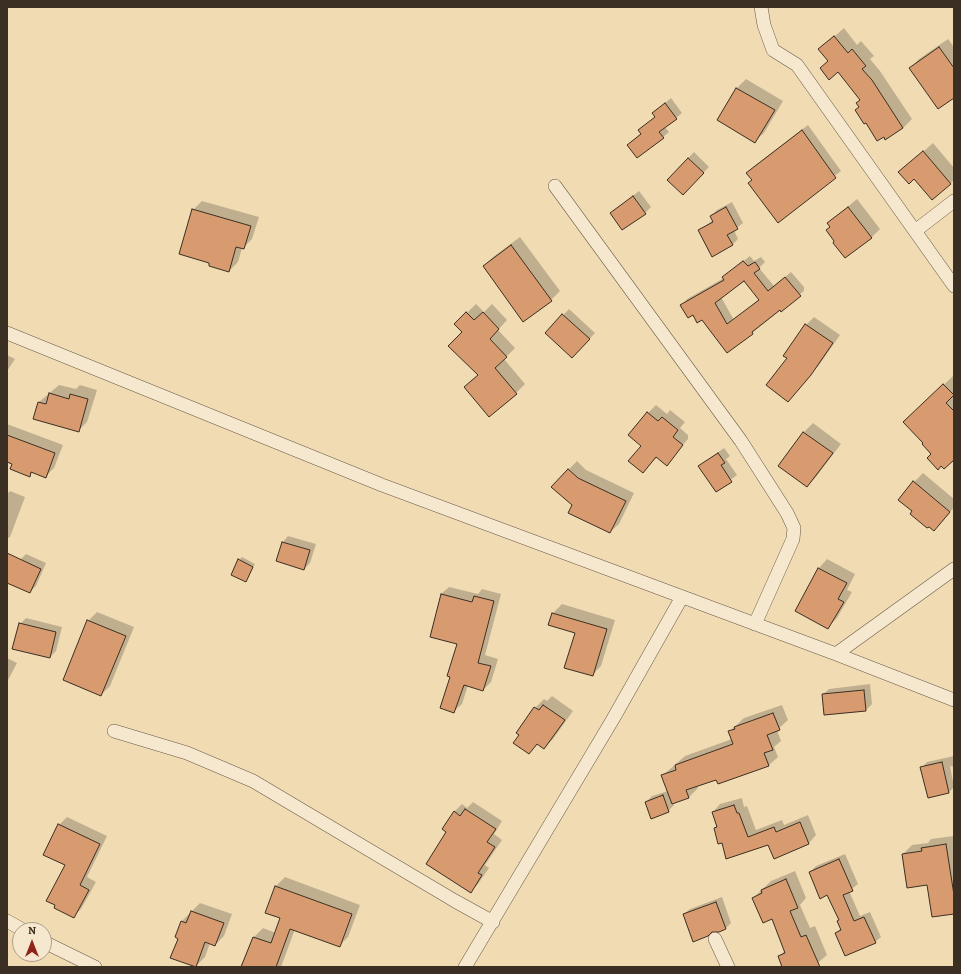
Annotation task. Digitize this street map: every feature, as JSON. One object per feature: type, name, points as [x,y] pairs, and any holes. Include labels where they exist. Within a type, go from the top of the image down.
[{"type":"street","points":[[761,7],[764,25],[773,50],[797,65],[954,286]]},
{"type":"street","points":[[555,186],[741,441],[787,513],[794,528],[793,539],[756,624]]},
{"type":"street","points":[[915,231],[954,201]]},
{"type":"street","points":[[7,333],[382,485],[836,654],[954,700]]},
{"type":"street","points":[[836,654],[954,569]]},
{"type":"street","points":[[465,967],[613,719],[682,597]]},
{"type":"street","points":[[114,731],[187,753],[253,781],[441,893],[493,922]]},
{"type":"street","points":[[715,939],[728,967]]},
{"type":"street","points":[[52,946],[95,967]]},
{"type":"building","points":[[834,36],[848,53],[852,49],[866,66],[862,69],[872,80],[903,128],[885,140],[884,137],[877,141],[866,123],[864,124],[855,110],[859,107],[856,103],[860,100],[838,72],[829,80],[820,68],[828,61],[818,49]]},
{"type":"building","points":[[939,47],[954,68],[954,98],[938,109],[909,68]]},
{"type":"building","points":[[736,88],[775,110],[755,143],[717,120]]},
{"type":"building","points":[[665,103],[677,119],[659,132],[664,138],[637,158],[627,145],[641,134],[638,130],[655,117],[652,113]]},
{"type":"building","points":[[802,130],[836,178],[778,223],[748,183],[752,180],[746,173]]},
{"type":"building","points":[[923,151],[951,184],[932,200],[914,179],[909,184],[898,172]]},
{"type":"building","points":[[688,158],[704,173],[683,195],[667,180]]},
{"type":"building","points":[[633,196],[646,214],[622,230],[610,213]]},
{"type":"building","points":[[726,207],[738,229],[727,235],[733,245],[712,257],[698,230],[713,222],[710,216]]},
{"type":"building","points":[[848,207],[872,238],[845,258],[833,243],[834,241],[826,230],[830,227],[827,223]]},
{"type":"building","points":[[192,209],[251,226],[244,249],[236,247],[229,272],[209,266],[209,263],[179,254]]},
{"type":"building","points":[[511,245],[552,301],[523,322],[483,266]]},
{"type":"building","points":[[743,261],[748,266],[755,262],[760,269],[754,273],[768,291],[785,277],[801,296],[781,312],[780,310],[752,332],[753,334],[727,353],[702,320],[697,323],[693,315],[688,318],[680,305],[724,280],[722,277]],"holes":[[[744,281],[759,300],[727,324],[715,303]]]},
{"type":"building","points":[[466,312],[474,320],[483,312],[499,329],[490,339],[507,357],[495,368],[517,394],[489,417],[464,387],[478,375],[448,346],[462,332],[454,324]]},
{"type":"building","points":[[562,314],[590,339],[572,358],[545,333]]},
{"type":"building","points":[[805,324],[833,343],[811,375],[788,402],[766,385],[787,358],[783,356]]},
{"type":"building","points":[[943,384],[954,395],[946,403],[954,411],[954,460],[944,469],[941,466],[938,470],[927,458],[931,454],[922,444],[923,443],[903,422]]},
{"type":"building","points":[[49,393],[69,399],[70,394],[88,399],[79,432],[33,419],[38,402],[46,404]]},
{"type":"building","points":[[647,412],[658,421],[662,417],[678,430],[673,437],[683,445],[667,466],[656,457],[643,473],[628,461],[641,446],[628,435]]},
{"type":"building","points":[[803,432],[833,453],[807,487],[778,466]]},
{"type":"building","points":[[7,435],[55,453],[46,478],[31,472],[30,477],[10,469],[12,464],[7,462]]},
{"type":"building","points":[[718,453],[725,463],[721,465],[732,482],[716,492],[698,466]]},
{"type":"building","points":[[568,469],[578,478],[626,501],[610,533],[568,513],[572,505],[551,487]]},
{"type":"building","points":[[913,481],[950,512],[934,531],[929,527],[927,528],[910,514],[912,511],[898,500]]},
{"type":"building","points":[[282,542],[310,550],[304,570],[276,561]]},
{"type":"building","points":[[7,553],[41,569],[30,593],[7,583]]},
{"type":"building","points":[[238,559],[253,567],[246,582],[231,575]]},
{"type":"building","points":[[818,568],[847,583],[838,599],[844,602],[828,629],[795,611]]},
{"type":"building","points":[[441,594],[472,602],[474,596],[494,601],[478,663],[491,666],[483,691],[464,685],[454,713],[440,708],[450,677],[447,676],[457,644],[430,637]]},
{"type":"building","points":[[552,613],[607,629],[593,676],[564,668],[575,633],[548,625]]},
{"type":"building","points":[[87,620],[126,636],[101,696],[63,680]]},
{"type":"building","points":[[19,623],[56,632],[50,658],[12,649]]},
{"type":"building","points":[[864,690],[866,711],[824,715],[822,694]]},
{"type":"building","points":[[543,705],[565,720],[544,749],[537,744],[529,754],[513,743],[519,735],[516,733],[534,707],[539,710]]},
{"type":"building","points":[[773,713],[780,730],[767,735],[773,750],[764,753],[769,766],[718,784],[716,780],[686,790],[689,798],[672,804],[661,775],[676,770],[675,765],[733,744],[728,731],[735,729],[734,727]]},
{"type":"building","points":[[942,762],[949,793],[928,798],[920,767]]},
{"type":"building","points":[[663,795],[669,812],[651,819],[645,802]]},
{"type":"building","points":[[734,805],[737,813],[739,813],[748,837],[774,827],[776,832],[800,822],[809,844],[774,859],[768,845],[726,859],[722,843],[718,844],[714,828],[717,827],[712,812]]},
{"type":"building","points":[[465,809],[496,829],[487,842],[495,847],[478,873],[482,875],[471,893],[426,864],[446,832],[442,829],[454,811],[460,816]]},
{"type":"building","points":[[58,824],[100,844],[80,885],[89,890],[74,918],[54,908],[55,905],[46,901],[65,865],[43,855]]},
{"type":"building","points":[[946,844],[954,895],[954,914],[932,917],[927,885],[907,888],[902,854],[922,851],[921,848]]},
{"type":"building","points":[[839,859],[853,891],[843,895],[854,921],[864,917],[876,943],[845,956],[835,933],[841,930],[837,921],[839,920],[827,895],[820,899],[809,872]]},
{"type":"building","points":[[786,879],[798,908],[790,911],[801,937],[806,935],[820,967],[782,967],[778,956],[785,953],[772,919],[763,923],[752,898],[762,893],[761,890]]},
{"type":"building","points":[[275,886],[352,914],[340,947],[290,929],[276,967],[241,967],[253,937],[271,943],[280,918],[265,913]]},
{"type":"building","points":[[716,902],[726,929],[719,932],[712,932],[708,936],[693,942],[683,914]]},
{"type":"building","points":[[191,911],[224,923],[215,946],[205,942],[196,967],[170,958],[178,939],[175,937],[181,921],[186,923]]}]
